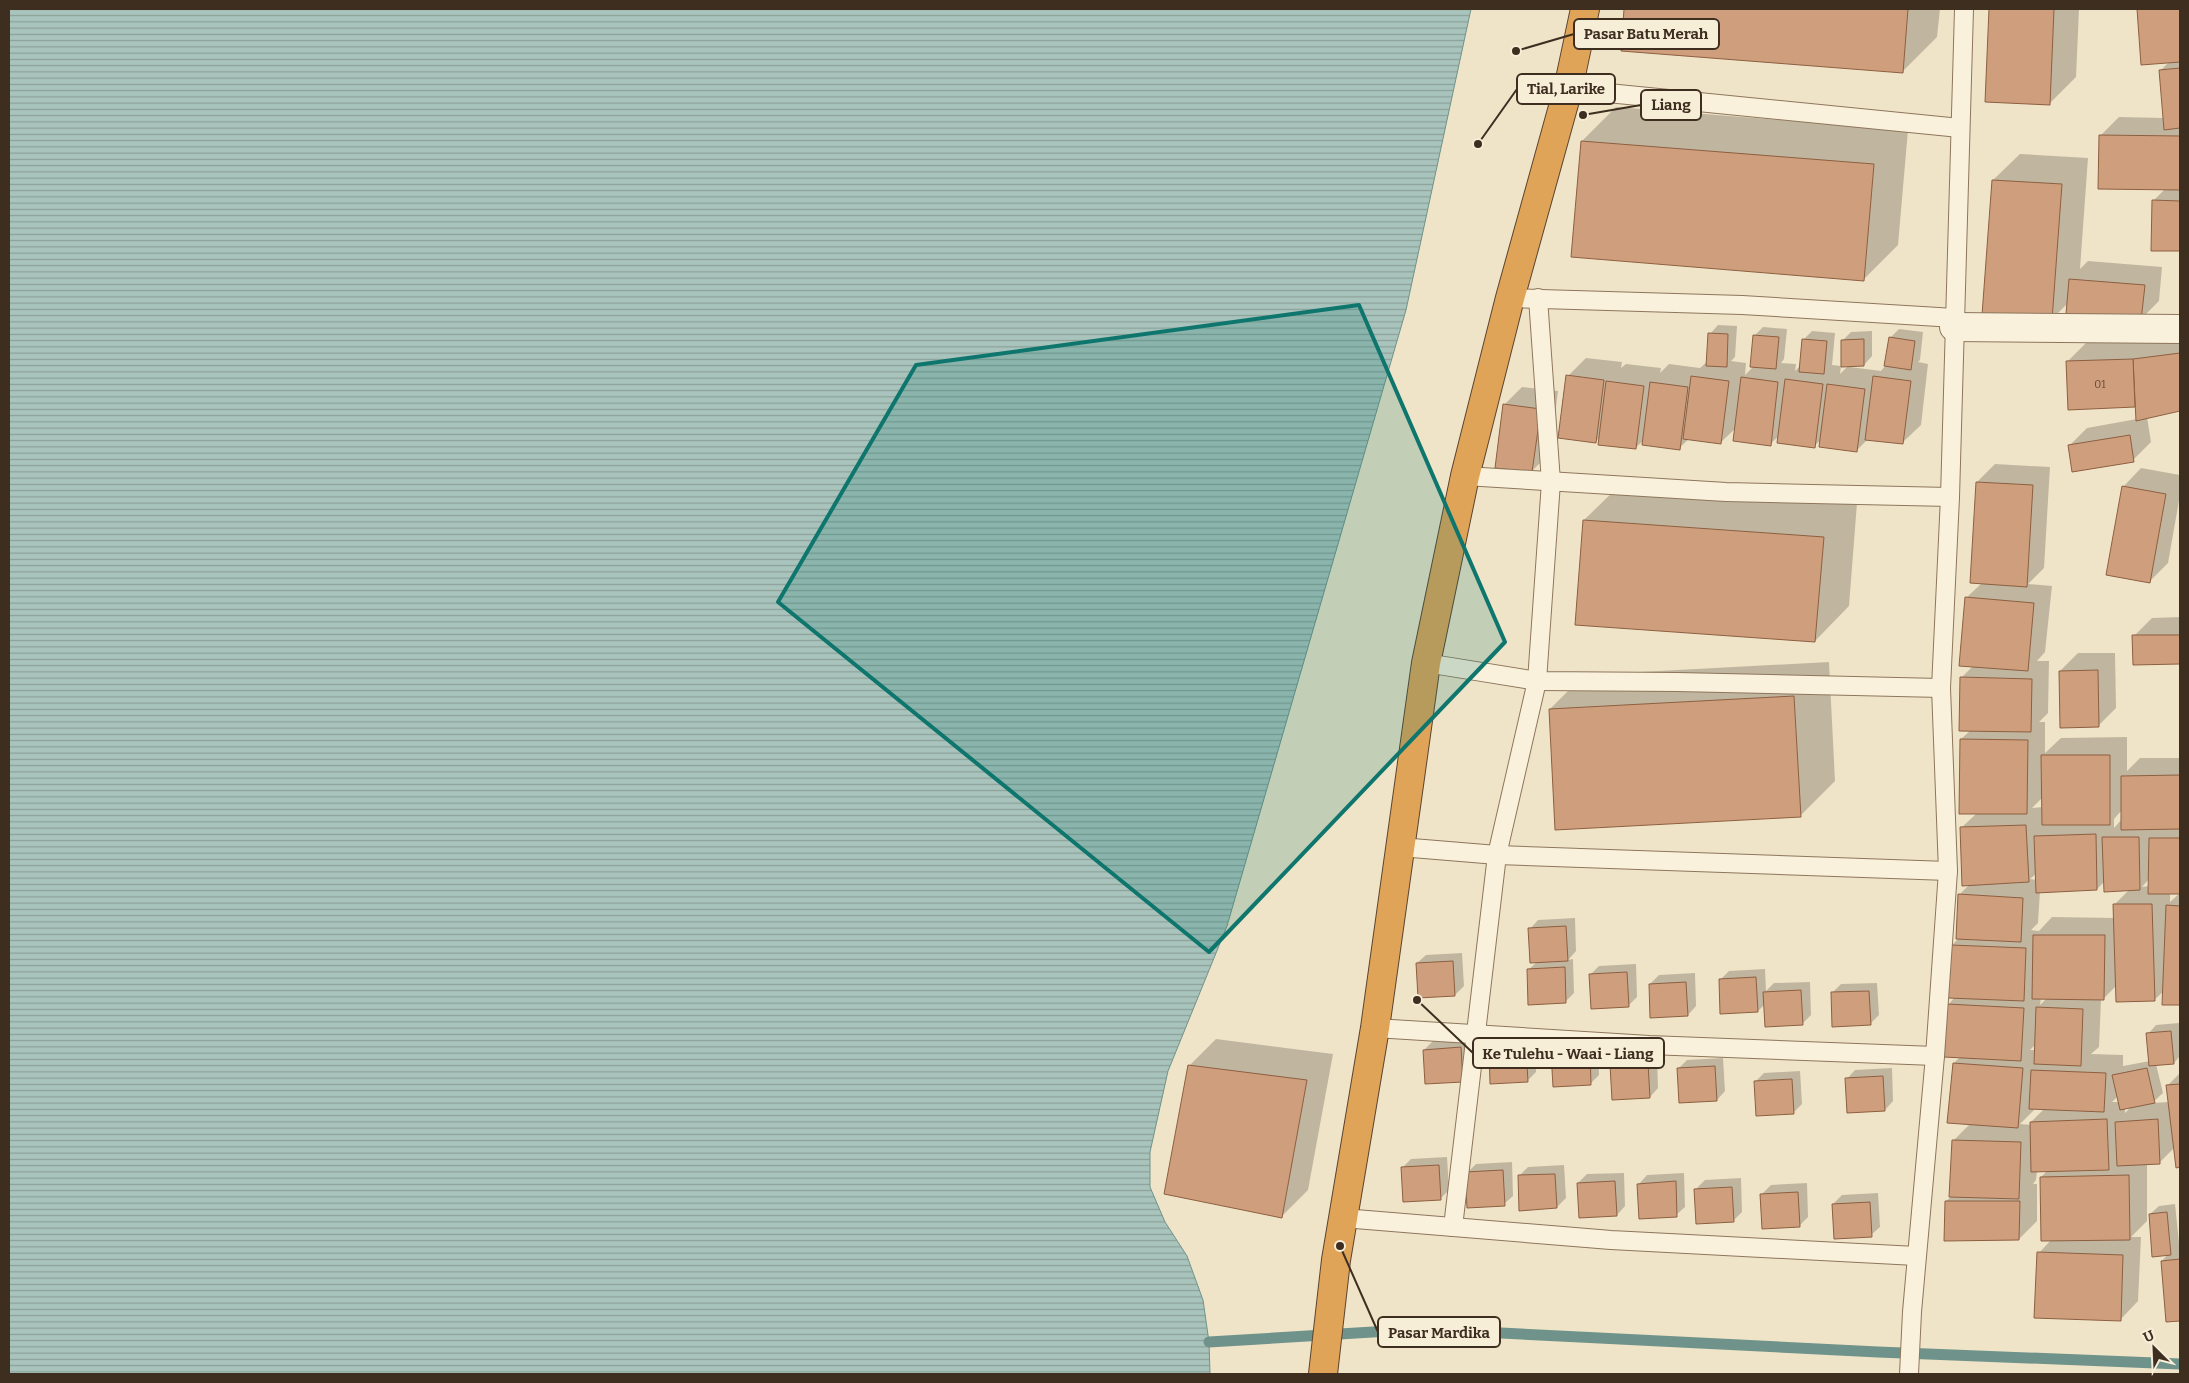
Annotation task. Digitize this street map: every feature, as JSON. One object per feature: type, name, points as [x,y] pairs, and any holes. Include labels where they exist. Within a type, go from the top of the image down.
[{"type":"highway","points":[[1323,1374],[1336,1260],[1375,1028],[1426,663],[1465,476],[1510,298],[1568,89],[1584,9]]},
{"type":"street","points":[[1954,322],[2180,329]]},
{"type":"lane","points":[[1909,1374],[1916,1256],[1948,871],[1941,688],[1950,497],[1964,9]]},
{"type":"lane","points":[[1568,89],[1960,128]]},
{"type":"lane","points":[[1510,298],[1742,305],[1954,322]]},
{"type":"lane","points":[[1453,1227],[1497,855],[1537,681],[1551,482],[1538,298]]},
{"type":"lane","points":[[1465,476],[1726,492],[1950,497]]},
{"type":"lane","points":[[1426,663],[1537,681],[1941,688]]},
{"type":"lane","points":[[1400,847],[1497,855],[1948,871]]},
{"type":"lane","points":[[1375,1028],[1649,1045],[1934,1056]]},
{"type":"lane","points":[[1343,1218],[1611,1240],[1916,1256]]},
{"type":"highlighted area","points":[[1359,305],[1505,642],[1209,952],[778,602],[916,365]]},
{"type":"water","points":[[9,9],[1471,9],[1406,310],[1227,926],[1168,1071],[1150,1152],[1150,1187],[1165,1222],[1187,1256],[1203,1300],[1209,1342],[1210,1374],[9,1374]]},
{"type":"building","points":[[1624,9],[1908,9],[1903,73],[1621,51]]},
{"type":"building","points":[[1989,9],[2054,9],[2050,105],[1985,102]]},
{"type":"building","points":[[2137,9],[2180,9],[2180,62],[2141,65]]},
{"type":"building","points":[[2180,68],[2180,128],[2164,130],[2159,70]]},
{"type":"building","points":[[2099,135],[2180,136],[2180,190],[2098,189]]},
{"type":"building","points":[[1581,141],[1874,164],[1864,281],[1571,257]]},
{"type":"building","points":[[1992,180],[2062,184],[2052,320],[1982,315]]},
{"type":"building","points":[[2152,200],[2180,201],[2180,251],[2151,251]]},
{"type":"building","points":[[2069,279],[2145,285],[2141,321],[2066,314]]},
{"type":"building","points":[[1708,333],[1728,334],[1727,367],[1706,366]]},
{"type":"building","points":[[1753,335],[1779,337],[1776,369],[1750,367]]},
{"type":"building","points":[[1889,337],[1915,341],[1911,370],[1884,366]]},
{"type":"building","points":[[1802,339],[1827,341],[1824,374],[1799,372]]},
{"type":"building","points":[[1864,339],[1864,366],[1841,367],[1841,340]]},
{"type":"building","points":[[2180,353],[2180,411],[2136,421],[2133,359]]},
{"type":"building","points":[[2133,359],[2135,407],[2068,410],[2066,361]]},
{"type":"building","points":[[1566,375],[1604,380],[1596,443],[1558,438]]},
{"type":"building","points":[[1691,376],[1729,381],[1721,444],[1683,439]]},
{"type":"building","points":[[1873,376],[1911,381],[1903,444],[1865,440]]},
{"type":"building","points":[[1741,377],[1778,382],[1771,446],[1733,441]]},
{"type":"building","points":[[1785,379],[1823,384],[1815,448],[1777,443]]},
{"type":"building","points":[[1606,381],[1644,386],[1636,449],[1598,445]]},
{"type":"building","points":[[1650,382],[1688,387],[1680,450],[1642,445]]},
{"type":"building","points":[[1827,384],[1865,389],[1857,452],[1819,447]]},
{"type":"building","points":[[1503,404],[1541,409],[1532,472],[1495,468]]},
{"type":"building","points":[[2130,435],[2134,462],[2072,472],[2068,445]]},
{"type":"building","points":[[1976,482],[2033,485],[2027,587],[1970,583]]},
{"type":"building","points":[[2122,486],[2166,494],[2150,583],[2106,575]]},
{"type":"building","points":[[1583,520],[1824,537],[1815,642],[1575,625]]},
{"type":"building","points":[[1965,597],[2034,603],[2028,671],[1959,666]]},
{"type":"building","points":[[2132,635],[2180,635],[2180,664],[2133,665]]},
{"type":"building","points":[[2098,670],[2099,727],[2060,728],[2059,671]]},
{"type":"building","points":[[1960,677],[2032,679],[2031,732],[1959,731]]},
{"type":"building","points":[[1794,696],[1801,817],[1555,830],[1549,709]]},
{"type":"building","points":[[1960,739],[2028,740],[2027,814],[1959,814]]},
{"type":"building","points":[[2041,755],[2110,755],[2110,825],[2042,825]]},
{"type":"building","points":[[2180,775],[2180,829],[2121,830],[2121,776]]},
{"type":"building","points":[[2026,825],[2029,882],[1962,886],[1960,827]]},
{"type":"building","points":[[2096,834],[2097,890],[2036,893],[2034,836]]},
{"type":"building","points":[[2102,837],[2139,837],[2140,890],[2104,892]]},
{"type":"building","points":[[2149,838],[2180,838],[2180,894],[2148,894]]},
{"type":"building","points":[[1958,894],[2023,898],[2021,942],[1956,939]]},
{"type":"building","points":[[2113,904],[2152,904],[2155,1001],[2116,1002]]},
{"type":"building","points":[[2166,905],[2180,906],[2180,1005],[2162,1005]]},
{"type":"building","points":[[1566,926],[1568,961],[1530,963],[1528,928]]},
{"type":"building","points":[[2033,935],[2105,935],[2104,1000],[2032,999]]},
{"type":"building","points":[[1951,945],[2026,948],[2024,1001],[1948,998]]},
{"type":"building","points":[[1453,961],[1455,996],[1418,998],[1416,963]]},
{"type":"building","points":[[1565,967],[1566,1003],[1528,1005],[1527,969]]},
{"type":"building","points":[[1627,972],[1629,1007],[1591,1009],[1589,974]]},
{"type":"building","points":[[1756,977],[1758,1012],[1720,1014],[1719,979]]},
{"type":"building","points":[[1686,982],[1688,1016],[1650,1018],[1649,984]]},
{"type":"building","points":[[1801,990],[1803,1025],[1765,1027],[1763,992]]},
{"type":"building","points":[[1869,991],[1871,1025],[1832,1027],[1831,992]]},
{"type":"building","points":[[1947,1004],[2024,1008],[2021,1061],[1944,1057]]},
{"type":"building","points":[[2036,1007],[2083,1009],[2081,1066],[2034,1064]]},
{"type":"building","points":[[2171,1031],[2174,1064],[2149,1066],[2146,1033]]},
{"type":"building","points":[[1461,1047],[1463,1082],[1425,1084],[1423,1050]]},
{"type":"building","points":[[1526,1047],[1528,1082],[1490,1084],[1489,1049]]},
{"type":"building","points":[[1590,1050],[1591,1085],[1553,1087],[1551,1052]]},
{"type":"building","points":[[1648,1063],[1650,1098],[1612,1100],[1610,1065]]},
{"type":"building","points":[[1953,1063],[2023,1068],[2018,1128],[1947,1123]]},
{"type":"building","points":[[1188,1065],[1307,1080],[1282,1218],[1164,1194]]},
{"type":"building","points":[[1715,1066],[1717,1101],[1679,1103],[1677,1068]]},
{"type":"building","points":[[2147,1068],[2155,1103],[2120,1110],[2112,1075]]},
{"type":"building","points":[[2031,1070],[2106,1073],[2104,1112],[2029,1109]]},
{"type":"building","points":[[1883,1076],[1885,1111],[1847,1113],[1845,1078]]},
{"type":"building","points":[[1792,1079],[1794,1114],[1756,1116],[1754,1081]]},
{"type":"building","points":[[2180,1084],[2180,1167],[2176,1168],[2166,1085]]},
{"type":"building","points":[[2107,1119],[2109,1170],[2031,1172],[2030,1122]]},
{"type":"building","points":[[2158,1119],[2160,1164],[2117,1166],[2115,1122]]},
{"type":"building","points":[[1952,1140],[2021,1142],[2019,1199],[1949,1197]]},
{"type":"building","points":[[1439,1165],[1441,1200],[1403,1202],[1401,1167]]},
{"type":"building","points":[[1503,1170],[1505,1206],[1467,1208],[1465,1172]]},
{"type":"building","points":[[1555,1174],[1557,1208],[1519,1211],[1518,1175]]},
{"type":"building","points":[[2129,1175],[2130,1240],[2041,1241],[2040,1177]]},
{"type":"building","points":[[1615,1181],[1617,1216],[1579,1218],[1577,1183]]},
{"type":"building","points":[[1676,1181],[1677,1217],[1639,1219],[1637,1184]]},
{"type":"building","points":[[1732,1187],[1734,1222],[1696,1224],[1694,1189]]},
{"type":"building","points":[[1798,1192],[1800,1227],[1762,1229],[1760,1194]]},
{"type":"building","points":[[1945,1201],[2020,1201],[2019,1240],[1944,1241]]},
{"type":"building","points":[[1870,1202],[1872,1237],[1834,1239],[1832,1204]]},
{"type":"building","points":[[2167,1212],[2171,1255],[2152,1257],[2149,1214]]},
{"type":"building","points":[[2037,1252],[2123,1255],[2121,1321],[2034,1318]]},
{"type":"building","points":[[2180,1259],[2180,1321],[2166,1322],[2161,1261]]},
{"type":"waterway","points":[[1209,1342],[1422,1329],[1878,1352],[2180,1364]]},
{"type":"place","name":"Pasar Batu Merah","points":[[1516,51]]},
{"type":"place","name":"Liang","points":[[1583,115]]},
{"type":"place","name":"Tial, Larike","points":[[1478,144]]},
{"type":"place","name":"Ke Tulehu - Waai - Liang","points":[[1417,1000]]},
{"type":"place","name":"Pasar Mardika","points":[[1340,1246]]}]
